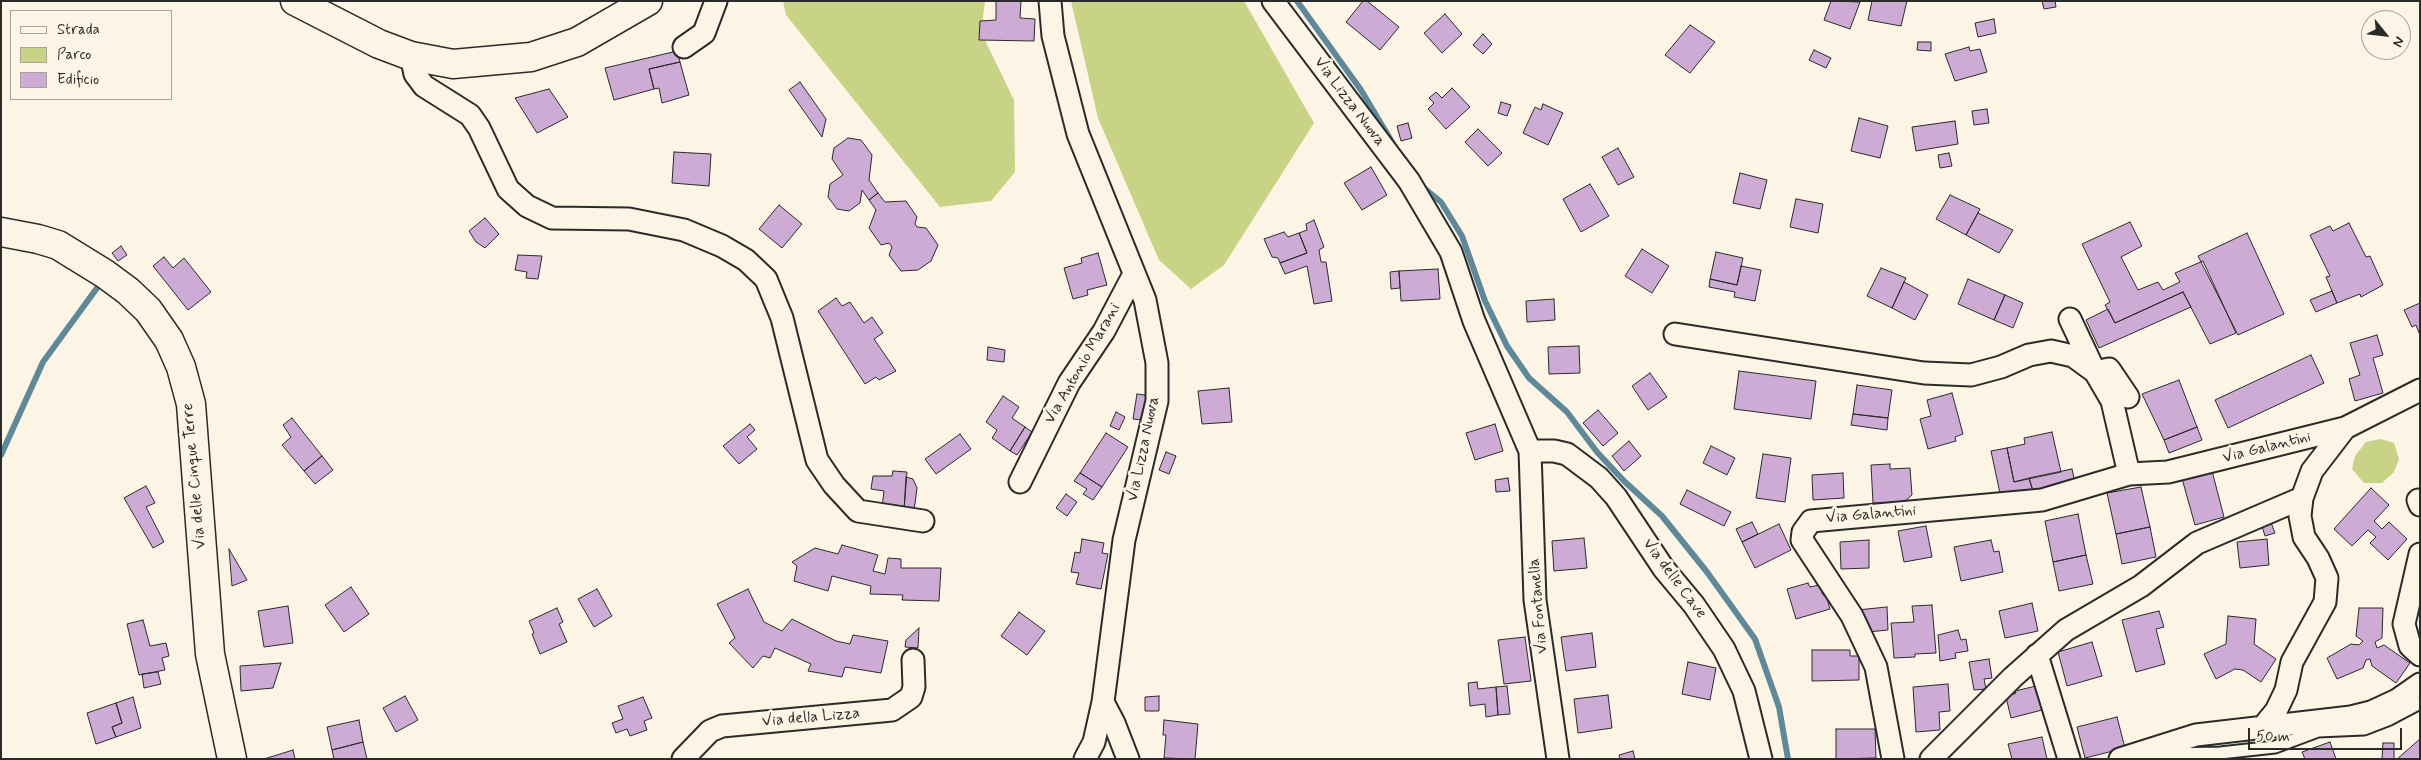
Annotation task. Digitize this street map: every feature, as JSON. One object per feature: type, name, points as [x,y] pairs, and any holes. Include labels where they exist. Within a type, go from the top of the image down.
[{"type":"main road","points":[[295,1],[379,44],[411,56],[452,64],[531,57],[577,42],[648,1]]},
{"type":"main road","name":"Via delle Cinque Terre","points":[[1,232],[38,238],[58,245],[128,291],[148,310],[164,332],[181,367],[191,404],[210,654],[232,759]]},
{"type":"street","points":[[684,47],[704,33],[716,1]]},
{"type":"street","name":"Via Lizza Nuova","points":[[1050,1],[1053,36],[1078,134],[1145,300],[1157,363],[1157,401],[1124,540],[1103,702],[1094,742],[1085,759]]},
{"type":"street","name":"Via Lizza Nuova","points":[[1273,1],[1409,181],[1451,252],[1474,321],[1530,452]]},
{"type":"street","points":[[411,56],[415,74],[424,86],[470,115],[479,128],[508,189],[527,206],[552,218],[629,219],[684,230],[722,246],[746,260],[766,279],[782,318],[817,460],[834,485],[858,511],[922,521]]},
{"type":"street","name":"Via Antonio Marani","points":[[1020,482],[1068,384],[1104,331],[1134,274]]},
{"type":"street","points":[[2070,319],[2095,372],[2112,401],[2129,474]]},
{"type":"street","points":[[1675,334],[1924,373],[1971,375],[2001,367],[2029,354],[2051,351],[2073,356],[2095,372],[2109,369],[2128,397]]},
{"type":"street","points":[[2262,728],[2276,711],[2286,690],[2292,662],[2325,602],[2327,578],[2318,558],[2304,537],[2300,516],[2302,498],[2312,471],[2345,428],[2420,390]]},
{"type":"street","name":"Via Galantini","points":[[1893,759],[1876,667],[1852,616],[1804,547],[1802,540],[1806,526],[1811,521],[2042,500],[2129,474],[2168,472],[2345,428]]},
{"type":"street","name":"Via delle Cave","points":[[1530,452],[1554,451],[1567,454],[1599,478],[1616,497],[1664,569],[1694,605],[1724,649],[1744,691],[1762,759]]},
{"type":"street","name":"Via Fontanella","points":[[1530,452],[1535,600],[1558,759]]},
{"type":"street","points":[[1931,759],[2066,630],[2141,586],[2197,543],[2302,498]]},
{"type":"street","points":[[2420,554],[2404,624],[2410,646],[2420,656]]},
{"type":"street","points":[[2037,656],[2069,759]]},
{"type":"street","name":"Via della Lizza","points":[[683,759],[710,731],[722,726],[892,710],[910,696],[914,687],[913,660]]},
{"type":"street","points":[[2120,759],[2196,735],[2262,728],[2371,712],[2398,700],[2420,684]]},
{"type":"street","points":[[2286,690],[2297,707],[2319,720]]},
{"type":"street","points":[[1103,702],[1114,723],[1128,759]]},
{"type":"street","points":[[702,759],[722,726]]},
{"type":"lane","points":[[2148,749],[2164,754],[2186,754],[2275,747],[2318,732],[2364,729],[2390,719],[2420,703]]},
{"type":"green space","points":[[783,1],[985,1],[981,32],[1014,100],[1015,172],[991,201],[940,207],[786,15]]},
{"type":"green space","points":[[1071,1],[1244,1],[1314,123],[1224,265],[1191,289],[1159,260],[1098,118]]},
{"type":"green space","points":[[2381,439],[2394,443],[2399,459],[2394,472],[2382,483],[2364,483],[2352,469],[2355,456],[2366,442]]},
{"type":"building","points":[[996,1],[1021,1],[1020,18],[1035,19],[1034,41],[979,40],[980,21],[996,20]]},
{"type":"building","points":[[1363,1],[1367,1],[1399,27],[1380,50],[1346,22]]},
{"type":"building","points":[[1831,1],[1860,2],[1850,29],[1824,20]]},
{"type":"building","points":[[1872,1],[1907,1],[1901,26],[1868,20]]},
{"type":"building","points":[[2042,1],[2055,1],[2056,7],[2044,9]]},
{"type":"building","points":[[1445,14],[1462,34],[1442,53],[1424,33]]},
{"type":"building","points":[[1994,19],[1996,33],[1978,37],[1975,23]]},
{"type":"building","points":[[1690,25],[1715,42],[1690,73],[1665,55]]},
{"type":"building","points":[[1483,34],[1492,44],[1483,54],[1473,45]]},
{"type":"building","points":[[1918,42],[1931,42],[1931,51],[1917,50]]},
{"type":"building","points":[[1969,47],[1970,51],[1980,49],[1987,72],[1955,81],[1945,54]]},
{"type":"building","points":[[1814,50],[1831,58],[1826,68],[1809,60]]},
{"type":"building","points":[[677,51],[680,62],[649,69],[654,89],[614,100],[605,68]]},
{"type":"building","points":[[680,62],[689,95],[662,103],[659,88],[654,89],[649,69]]},
{"type":"building","points":[[800,82],[826,119],[822,137],[789,90]]},
{"type":"building","points":[[1452,88],[1470,107],[1446,129],[1428,109],[1434,103],[1429,98],[1436,92],[1442,98]]},
{"type":"building","points":[[549,89],[568,117],[537,133],[515,98]]},
{"type":"building","points":[[1501,102],[1511,105],[1507,116],[1498,113]]},
{"type":"building","points":[[1543,104],[1563,113],[1548,145],[1523,133],[1535,107],[1541,110]]},
{"type":"building","points":[[1987,109],[1989,123],[1974,125],[1972,111]]},
{"type":"building","points":[[1859,118],[1888,126],[1880,158],[1851,151]]},
{"type":"building","points":[[1955,121],[1958,144],[1916,151],[1912,127]]},
{"type":"building","points":[[1408,123],[1412,138],[1401,141],[1397,126]]},
{"type":"building","points":[[1478,129],[1502,153],[1488,166],[1465,142]]},
{"type":"building","points":[[848,138],[861,140],[872,155],[869,180],[878,193],[869,200],[862,190],[860,203],[849,211],[837,209],[828,197],[830,184],[843,175],[832,159],[834,148]]},
{"type":"building","points":[[1618,148],[1634,177],[1618,185],[1602,157]]},
{"type":"building","points":[[674,152],[711,154],[709,186],[672,183]]},
{"type":"building","points":[[1949,153],[1952,166],[1940,168],[1938,155]]},
{"type":"building","points":[[1371,167],[1387,195],[1362,210],[1344,183]]},
{"type":"building","points":[[1740,173],[1767,180],[1760,209],[1733,203]]},
{"type":"building","points":[[1590,184],[1609,216],[1581,232],[1563,199]]},
{"type":"building","points":[[878,193],[885,202],[906,201],[917,217],[915,224],[917,227],[926,228],[938,245],[931,261],[918,270],[901,271],[889,255],[892,247],[889,243],[881,245],[869,228],[876,210],[869,200]]},
{"type":"building","points":[[1950,195],[1980,209],[1966,235],[1936,219]]},
{"type":"building","points":[[1796,199],[1823,204],[1818,233],[1790,227]]},
{"type":"building","points":[[779,205],[802,224],[782,248],[759,229]]},
{"type":"building","points":[[1978,213],[2013,230],[1999,253],[1966,235]]},
{"type":"building","points":[[485,218],[499,234],[485,248],[476,242],[469,231]]},
{"type":"building","points":[[1314,220],[1324,247],[1319,250],[1321,262],[1326,262],[1332,301],[1314,304],[1307,266],[1285,274],[1280,263],[1307,253],[1299,233],[1307,230],[1306,224]]},
{"type":"building","points":[[2130,222],[2142,246],[2121,257],[2138,290],[2158,282],[2163,290],[2180,282],[2175,273],[2203,261],[2236,333],[2210,344],[2183,292],[2115,323],[2105,305],[2110,302],[2082,244]]},
{"type":"building","points":[[2349,223],[2366,257],[2370,256],[2383,285],[2361,297],[2360,294],[2337,303],[2326,277],[2330,276],[2310,235],[2330,226],[2333,231]]},
{"type":"building","points":[[1284,232],[1288,237],[1299,233],[1307,253],[1280,263],[1278,258],[1272,257],[1264,239]]},
{"type":"building","points":[[2247,233],[2284,314],[2238,335],[2198,256]]},
{"type":"building","points":[[121,246],[127,255],[118,261],[112,253]]},
{"type":"building","points":[[1642,249],[1669,266],[1652,293],[1625,276]]},
{"type":"building","points":[[1716,252],[1743,258],[1737,285],[1710,279]]},
{"type":"building","points":[[1098,253],[1107,285],[1087,290],[1088,295],[1073,299],[1064,268],[1082,263],[1081,258]]},
{"type":"building","points":[[518,255],[542,256],[538,279],[526,278],[527,272],[515,270]]},
{"type":"building","points":[[164,257],[173,268],[184,258],[211,292],[188,310],[153,266]]},
{"type":"building","points":[[1741,266],[1761,270],[1755,301],[1734,297],[1735,292],[1709,287],[1710,279],[1737,285]]},
{"type":"building","points":[[1881,268],[1906,278],[1892,308],[1867,296]]},
{"type":"building","points":[[1438,269],[1440,299],[1401,301],[1399,271]]},
{"type":"building","points":[[1399,271],[1400,288],[1391,289],[1390,272]]},
{"type":"building","points":[[1968,279],[2005,295],[1994,320],[1958,304]]},
{"type":"building","points":[[1904,282],[1928,295],[1915,320],[1892,308]]},
{"type":"building","points":[[2332,291],[2337,303],[2316,312],[2310,300]]},
{"type":"building","points":[[2183,292],[2191,307],[2099,348],[2086,320],[2108,309],[2115,323]]},
{"type":"building","points":[[2005,295],[2023,303],[2013,328],[1994,320]]},
{"type":"building","points":[[836,298],[842,306],[850,302],[864,323],[872,317],[883,333],[874,339],[896,371],[879,380],[876,377],[865,384],[818,311]]},
{"type":"building","points":[[1554,299],[1555,320],[1527,322],[1526,301]]},
{"type":"building","points":[[2420,303],[2419,333],[2416,325],[2412,327],[2404,310]]},
{"type":"building","points":[[2377,335],[2383,355],[2373,358],[2383,393],[2355,401],[2349,379],[2360,375],[2350,343]]},
{"type":"building","points":[[1579,346],[1580,373],[1549,374],[1548,347]]},
{"type":"building","points":[[988,347],[1005,350],[1004,362],[987,360]]},
{"type":"building","points":[[2311,355],[2324,383],[2228,428],[2215,400]]},
{"type":"building","points":[[1739,371],[1816,381],[1811,419],[1734,409]]},
{"type":"building","points":[[1650,373],[1667,397],[1648,410],[1632,386]]},
{"type":"building","points":[[2179,380],[2197,427],[2164,440],[2142,394]]},
{"type":"building","points":[[1857,385],[1892,390],[1888,418],[1853,414]]},
{"type":"building","points":[[1229,388],[1232,422],[1202,424],[1198,391]]},
{"type":"building","points":[[1952,393],[1963,434],[1955,437],[1956,441],[1928,449],[1920,419],[1931,416],[1927,400]]},
{"type":"building","points":[[1137,394],[1153,396],[1149,421],[1133,419]]},
{"type":"building","points":[[1003,396],[1019,407],[1012,418],[1025,427],[1010,451],[992,438],[997,430],[986,422]]},
{"type":"building","points":[[1598,410],[1618,433],[1603,446],[1583,423]]},
{"type":"building","points":[[1116,412],[1125,417],[1119,430],[1110,426]]},
{"type":"building","points":[[1853,414],[1888,418],[1887,430],[1851,425]]},
{"type":"building","points":[[292,418],[322,456],[304,471],[282,445],[291,437],[283,425]]},
{"type":"building","points":[[750,424],[755,430],[747,437],[757,449],[739,464],[723,446]]},
{"type":"building","points":[[1495,424],[1503,451],[1475,460],[1466,433]]},
{"type":"building","points":[[1025,427],[1032,432],[1017,455],[1010,451]]},
{"type":"building","points":[[2197,427],[2202,440],[2169,453],[2164,440]]},
{"type":"building","points":[[2052,432],[2061,472],[2014,482],[2007,448],[2025,444],[2024,438]]},
{"type":"building","points":[[1106,433],[1128,447],[1102,487],[1080,473]]},
{"type":"building","points":[[960,434],[971,449],[936,474],[925,459]]},
{"type":"building","points":[[1629,441],[1641,456],[1624,471],[1612,456]]},
{"type":"building","points":[[1711,446],[1735,458],[1727,475],[1703,463]]},
{"type":"building","points":[[2007,448],[2014,482],[2029,478],[2033,491],[2001,498],[1991,451]]},
{"type":"building","points":[[1166,452],[1176,456],[1169,474],[1159,470]]},
{"type":"building","points":[[1763,454],[1791,458],[1785,502],[1756,498]]},
{"type":"building","points":[[322,456],[333,470],[315,484],[304,471]]},
{"type":"building","points":[[1890,464],[1890,469],[1910,468],[1912,495],[1904,502],[1873,503],[1871,465]]},
{"type":"building","points":[[2211,467],[2224,517],[2195,525],[2181,475]]},
{"type":"building","points":[[2072,469],[2075,482],[2033,491],[2029,478]]},
{"type":"building","points":[[893,471],[907,472],[904,510],[882,508],[884,491],[871,489],[873,476],[892,476]]},
{"type":"building","points":[[1080,473],[1102,487],[1093,500],[1083,494],[1087,489],[1074,481]]},
{"type":"building","points":[[1843,473],[1844,498],[1813,500],[1812,475]]},
{"type":"building","points":[[906,477],[913,479],[917,488],[914,511],[904,510]]},
{"type":"building","points":[[1508,478],[1510,491],[1496,492],[1495,480]]},
{"type":"building","points":[[146,486],[155,503],[146,507],[164,542],[153,548],[124,498]]},
{"type":"building","points":[[2141,487],[2150,527],[2116,534],[2107,493]]},
{"type":"building","points":[[2371,488],[2389,505],[2374,521],[2382,529],[2389,522],[2407,539],[2388,560],[2370,543],[2376,537],[2368,530],[2352,546],[2334,529]]},
{"type":"building","points":[[1687,490],[1731,512],[1724,526],[1680,504]]},
{"type":"building","points":[[1066,494],[1077,502],[1067,516],[1056,508]]},
{"type":"building","points":[[2078,514],[2086,555],[2053,562],[2045,521]]},
{"type":"building","points":[[2270,520],[2275,533],[2265,536],[2261,523]]},
{"type":"building","points":[[1752,522],[1758,534],[1742,542],[1736,529]]},
{"type":"building","points":[[1779,524],[1791,550],[1755,568],[1742,542]]},
{"type":"building","points":[[1926,526],[1932,557],[1904,562],[1898,531]]},
{"type":"building","points":[[2150,527],[2156,557],[2122,564],[2116,534]]},
{"type":"building","points":[[1584,538],[1587,568],[1554,571],[1552,541]]},
{"type":"building","points":[[1082,539],[1104,543],[1102,553],[1108,554],[1101,589],[1076,584],[1079,573],[1071,572],[1075,552],[1080,553]]},
{"type":"building","points":[[2267,539],[2269,565],[2240,568],[2237,542]]},
{"type":"building","points":[[1869,540],[1869,568],[1841,569],[1840,542]]},
{"type":"building","points":[[1991,540],[1994,552],[1999,551],[2003,572],[1961,581],[1954,547]]},
{"type":"building","points":[[842,545],[878,555],[873,571],[885,574],[888,558],[901,559],[901,568],[941,568],[939,601],[902,600],[903,595],[870,594],[871,586],[832,576],[828,591],[794,581],[797,566],[792,562],[815,548],[838,554]]},
{"type":"building","points":[[229,549],[247,580],[232,586]]},
{"type":"building","points":[[2086,555],[2093,584],[2059,591],[2053,562]]},
{"type":"building","points":[[1808,583],[1810,587],[1819,585],[1823,595],[1826,595],[1830,609],[1796,619],[1787,589]]},
{"type":"building","points":[[351,587],[369,614],[344,632],[325,605]]},
{"type":"building","points":[[597,589],[612,616],[594,627],[578,599]]},
{"type":"building","points":[[748,589],[764,622],[782,631],[792,619],[836,641],[850,644],[853,635],[888,641],[881,673],[845,667],[842,677],[808,671],[811,664],[775,648],[770,658],[763,656],[753,668],[729,643],[735,638],[717,604]]},
{"type":"building","points":[[2032,603],[2038,631],[2005,638],[1999,611]]},
{"type":"building","points":[[1932,605],[1936,653],[1894,658],[1891,623],[1914,622],[1912,606]]},
{"type":"building","points":[[288,606],[293,643],[264,647],[258,611]]},
{"type":"building","points":[[1887,607],[1888,630],[1868,632],[1857,610]]},
{"type":"building","points":[[557,608],[563,622],[559,624],[567,642],[540,654],[529,621]]},
{"type":"building","points":[[2359,608],[2383,608],[2382,638],[2375,642],[2377,648],[2384,645],[2410,663],[2396,683],[2372,666],[2370,659],[2366,660],[2363,668],[2337,679],[2327,658],[2351,644],[2359,645],[2363,641],[2356,636]]},
{"type":"building","points":[[2159,611],[2164,627],[2156,629],[2165,664],[2136,672],[2122,620]]},
{"type":"building","points":[[1019,612],[1045,631],[1027,655],[1001,636]]},
{"type":"building","points":[[2228,616],[2256,619],[2254,644],[2276,659],[2261,682],[2243,670],[2235,669],[2216,679],[2204,654],[2226,644]]},
{"type":"building","points":[[143,620],[150,646],[166,643],[169,656],[162,658],[165,670],[139,675],[127,624]]},
{"type":"building","points":[[919,628],[918,648],[905,647],[906,640]]},
{"type":"building","points":[[1958,630],[1961,640],[1966,639],[1968,651],[1955,653],[1956,658],[1940,661],[1938,635]]},
{"type":"building","points":[[1592,633],[1596,667],[1566,671],[1561,637]]},
{"type":"building","points":[[1525,637],[1531,681],[1504,684],[1498,640]]},
{"type":"building","points":[[2092,642],[2102,676],[2067,686],[2058,652]]},
{"type":"building","points":[[1812,650],[1850,650],[1850,656],[1859,656],[1859,680],[1812,681]]},
{"type":"building","points":[[1989,659],[1992,678],[1984,679],[1986,689],[1974,690],[1969,662]]},
{"type":"building","points":[[1688,662],[1716,668],[1710,700],[1682,694]]},
{"type":"building","points":[[281,663],[273,688],[241,691],[240,666]]},
{"type":"building","points":[[158,672],[161,684],[144,688],[142,674]]},
{"type":"building","points":[[1477,682],[1478,689],[1496,687],[1498,715],[1486,717],[1485,704],[1470,706],[1468,683]]},
{"type":"building","points":[[1948,684],[1950,711],[1939,712],[1940,730],[1916,732],[1913,687]]},
{"type":"building","points":[[1507,686],[1510,714],[1498,715],[1496,687]]},
{"type":"building","points":[[2036,686],[2042,710],[2011,718],[2006,697],[2016,693],[2015,691]]},
{"type":"building","points":[[1608,695],[1612,728],[1578,733],[1574,699]]},
{"type":"building","points":[[405,696],[418,720],[396,732],[383,708]]},
{"type":"building","points":[[1159,696],[1159,711],[1145,711],[1145,697]]},
{"type":"building","points":[[133,697],[141,728],[116,737],[112,727],[122,723],[116,703]]},
{"type":"building","points":[[643,697],[652,718],[644,721],[647,730],[630,736],[627,729],[616,733],[612,723],[623,719],[618,706]]},
{"type":"building","points":[[116,703],[122,723],[112,727],[116,737],[96,744],[87,713]]},
{"type":"building","points":[[2117,717],[2125,748],[2085,758],[2077,727]]},
{"type":"building","points":[[359,720],[363,742],[332,750],[327,727]]},
{"type":"building","points":[[1164,720],[1198,724],[1195,759],[1164,758],[1166,735],[1163,735]]},
{"type":"building","points":[[1836,729],[1875,729],[1876,758],[1836,759]]},
{"type":"building","points":[[2042,737],[2047,759],[2012,759],[2008,744]]},
{"type":"building","points":[[2420,739],[2420,759],[2397,759]]},
{"type":"building","points":[[363,742],[367,759],[334,759],[332,750]]},
{"type":"building","points":[[2330,742],[2336,759],[2305,759],[2302,752]]},
{"type":"building","points":[[2383,743],[2394,743],[2394,759],[2382,759]]},
{"type":"building","points":[[293,750],[295,759],[264,759]]},
{"type":"building","points":[[1633,751],[1635,759],[1620,759],[1619,755]]},
{"type":"waterway","points":[[1297,1],[1361,90],[1395,147]]},
{"type":"waterway","points":[[1424,188],[1441,202],[1462,236],[1485,301],[1507,346],[1529,378],[1567,412],[1597,452],[1624,481],[1662,516],[1707,572],[1755,639],[1779,707],[1788,759]]},
{"type":"waterway","points":[[1,455],[43,362],[97,288]]}]
